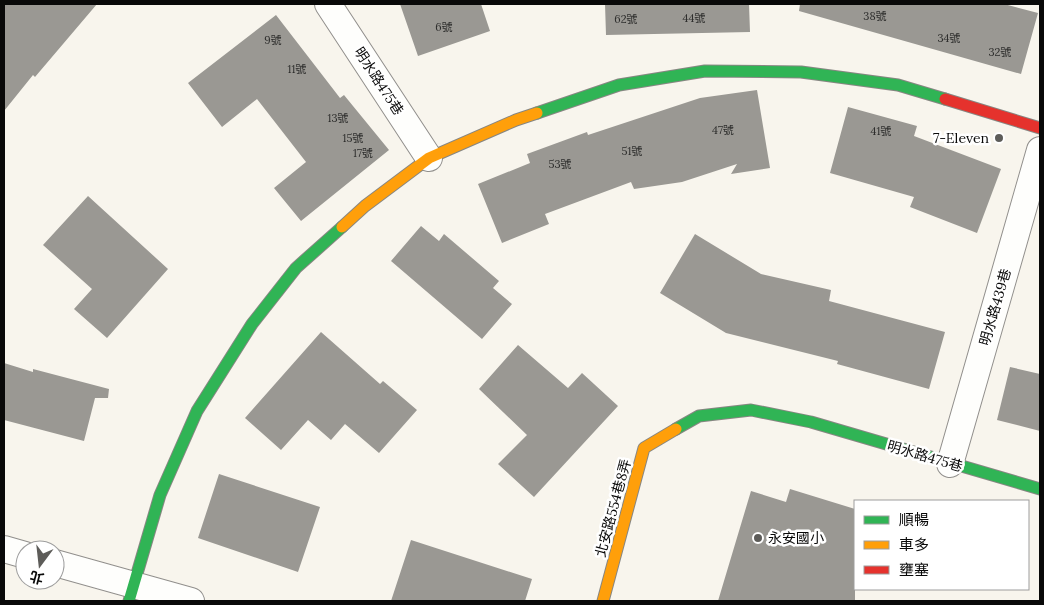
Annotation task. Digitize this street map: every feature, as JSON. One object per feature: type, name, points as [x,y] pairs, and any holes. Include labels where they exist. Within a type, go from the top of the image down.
[{"type":"street","name":"明水路475巷","points":[[328,4],[429,158]]},
{"type":"street","points":[[131,593],[160,495],[197,412],[252,324],[296,268],[365,206],[429,158],[516,120],[619,85],[705,71],[800,72],[898,85],[1040,128]]},
{"type":"street","name":"明水路439巷","points":[[950,464],[1040,150]]},
{"type":"street","name":"北安路554巷8弄","points":[[603,601],[644,448],[699,416],[751,410],[811,422]]},
{"type":"street","name":"明水路475巷","points":[[811,422],[1040,489]]},
{"type":"street","points":[[65,567],[131,593],[191,601]]},
{"type":"building","points":[[4,4],[97,4],[35,77],[33,75],[4,111]]},
{"type":"building","points":[[400,4],[481,4],[490,31],[418,56]]},
{"type":"building","points":[[605,4],[749,4],[750,32],[606,35]]},
{"type":"building","points":[[800,4],[1004,4],[1038,13],[1021,74],[799,11]]},
{"type":"building","points":[[276,15],[340,98],[344,95],[389,150],[301,221],[274,188],[306,162],[257,99],[222,127],[188,83]]},
{"type":"building","points":[[757,90],[770,168],[731,174],[737,164],[682,182],[634,189],[631,182],[545,214],[549,224],[502,243],[478,184],[530,163],[527,154],[587,132],[588,135],[700,98]]},
{"type":"building","points":[[848,107],[917,126],[914,136],[1001,169],[977,233],[910,207],[914,197],[830,173]]},
{"type":"building","points":[[88,196],[168,269],[107,338],[74,309],[92,289],[43,245]]},
{"type":"building","points":[[421,226],[439,241],[444,234],[499,281],[493,288],[512,304],[482,339],[391,261]]},
{"type":"building","points":[[695,234],[761,274],[831,290],[829,301],[945,332],[929,389],[837,364],[838,361],[726,333],[660,293]]},
{"type":"building","points":[[321,332],[380,384],[383,381],[417,410],[379,453],[345,424],[331,440],[308,420],[281,450],[245,418]]},
{"type":"building","points":[[518,345],[568,388],[582,373],[618,406],[534,497],[498,464],[527,435],[479,389]]},
{"type":"building","points":[[4,363],[33,372],[33,369],[109,389],[108,398],[95,398],[84,441],[4,420]]},
{"type":"building","points":[[1010,367],[1040,374],[1040,431],[997,420]]},
{"type":"building","points":[[219,474],[320,507],[298,572],[198,538]]},
{"type":"building","points":[[790,489],[854,509],[855,601],[718,601],[751,491],[786,502]]},
{"type":"building","points":[[411,540],[532,579],[525,601],[391,601]]},
{"type":"traffic: fast","points":[[537,113],[619,85],[705,71],[801,72],[898,85],[945,99]]},
{"type":"traffic: fast","points":[[129,601],[160,495],[197,411],[252,324],[296,268],[342,227]]},
{"type":"traffic: fast","points":[[676,429],[699,416],[751,410],[811,422],[1040,489]]},
{"type":"traffic: slow","points":[[342,227],[365,206],[429,158],[516,120],[537,113]]},
{"type":"traffic: slow","points":[[603,601],[644,448],[676,429]]},
{"type":"traffic: jam","points":[[945,99],[1040,128]]},
{"type":"place","name":"7-Eleven","points":[[999,138]]},
{"type":"place","name":"永安國小","points":[[758,538]]}]
